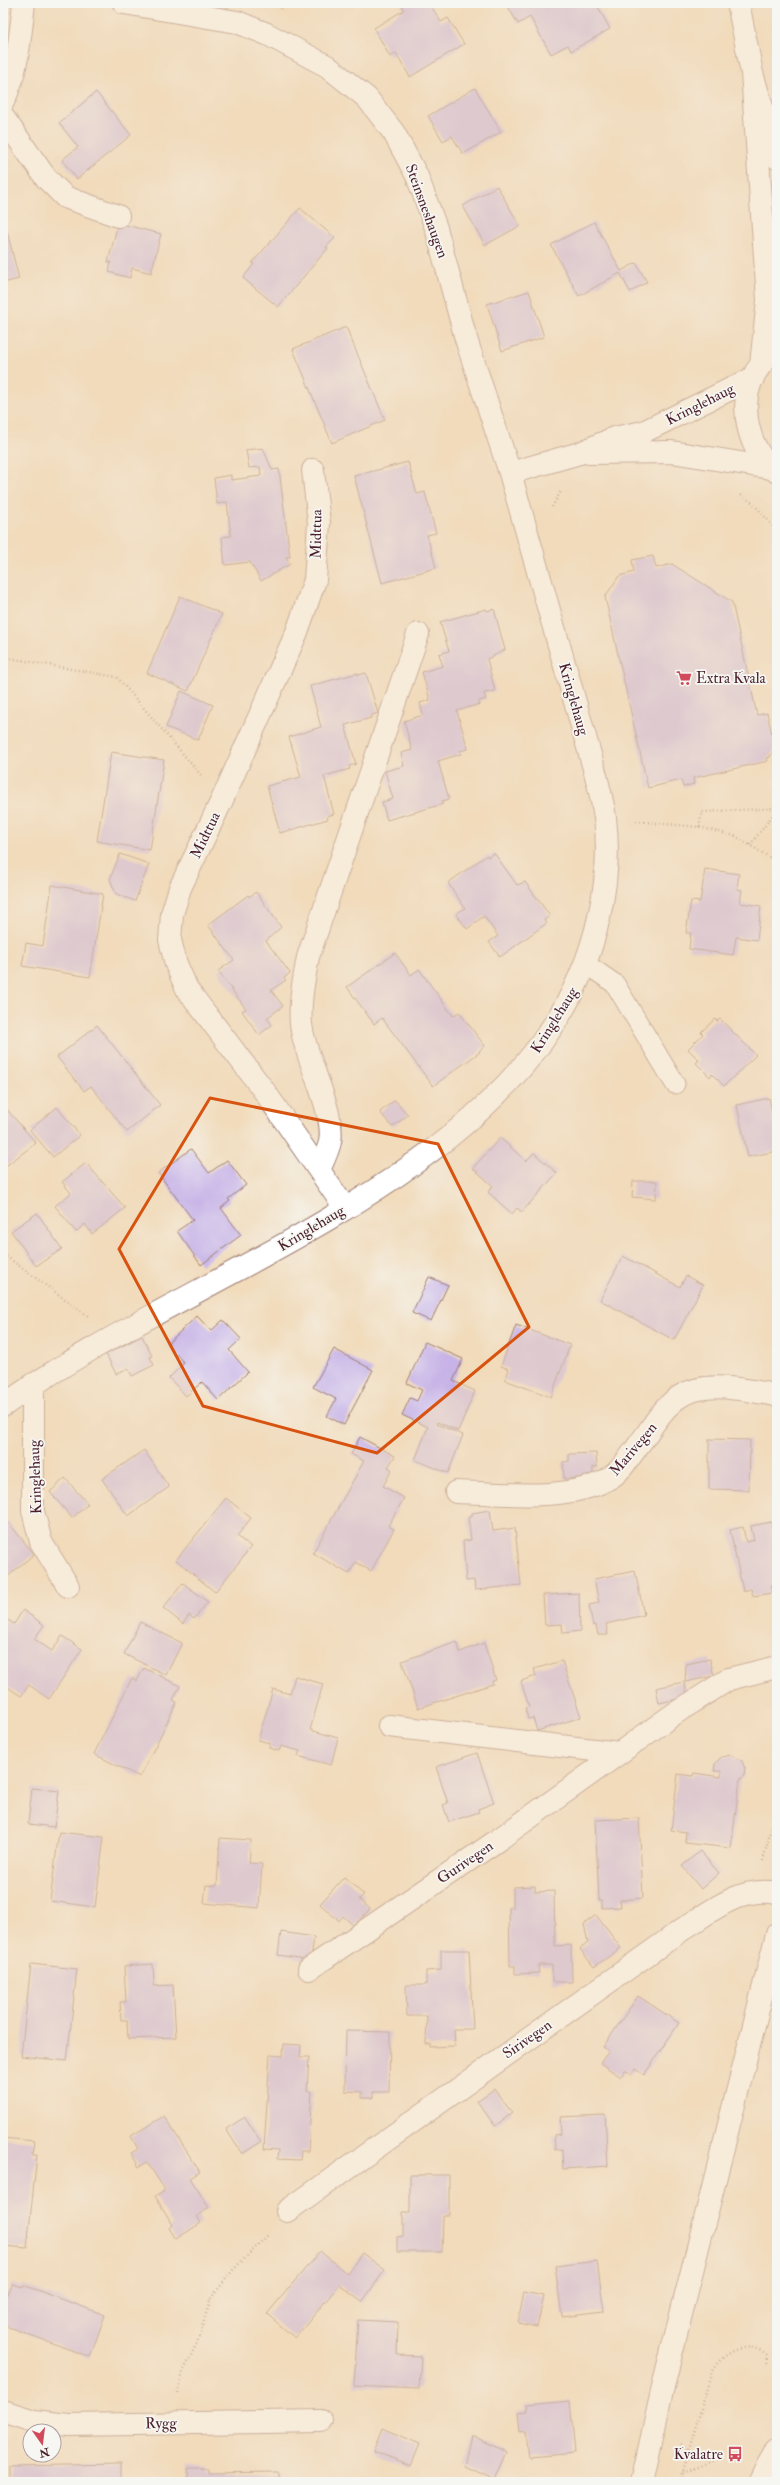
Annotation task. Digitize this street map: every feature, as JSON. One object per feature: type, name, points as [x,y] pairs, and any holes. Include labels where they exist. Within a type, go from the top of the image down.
[{"type":"street","points":[[3,102],[10,87],[17,58],[24,3]]},
{"type":"street","name":"Steinsneshaugen","points":[[124,3],[237,22],[267,34],[327,66],[367,98],[394,133],[417,176],[436,228],[466,339],[510,474]]},
{"type":"street","points":[[738,3],[752,73],[777,158]]},
{"type":"street","points":[[752,73],[768,300],[757,371],[748,393],[747,425],[756,449],[774,470]]},
{"type":"street","points":[[3,117],[46,178],[65,197],[118,216]]},
{"type":"street","name":"Kringlehaug","points":[[3,1406],[33,1384],[115,1336],[310,1231],[424,1156],[479,1110],[524,1066],[571,998],[586,964],[603,896],[606,819],[595,772],[510,474],[580,453],[614,438],[643,432],[757,371],[777,349]]},
{"type":"street","name":"Kringlehaug","points":[[580,453],[672,452],[774,470]]},
{"type":"street","name":"Midttua","points":[[313,470],[319,524],[315,580],[297,632],[222,800],[180,888],[172,914],[170,940],[176,964],[188,989],[265,1092],[345,1208]]},
{"type":"street","points":[[319,1170],[330,1141],[328,1113],[309,1056],[301,1025],[301,997],[308,957],[418,634]]},
{"type":"street","name":"Kringlehaug","points":[[33,1384],[33,1511],[41,1542],[68,1586]]},
{"type":"street","name":"Marivegen","points":[[456,1492],[568,1493],[591,1487],[610,1479],[624,1464],[661,1415],[678,1397],[700,1388],[721,1388],[777,1395]]},
{"type":"street","name":"Gurivegen","points":[[309,1969],[674,1714],[729,1679],[777,1667]]},
{"type":"street","points":[[389,1726],[620,1753]]},
{"type":"street","name":"Sirivegen","points":[[287,2211],[686,1927],[724,1902],[748,1892],[777,1893]]},
{"type":"street","points":[[642,2482],[665,2378],[777,1934]]},
{"type":"street","name":"Rygg","points":[[3,2411],[34,2421],[68,2425],[321,2421]]},
{"type":"street","points":[[761,2482],[777,2449]]},
{"type":"lane","points":[[586,964],[615,984],[675,1084]]},
{"type":"path","points":[[551,513],[559,492],[565,488]]},
{"type":"path","points":[[740,494],[753,502],[777,531]]},
{"type":"path","points":[[3,657],[117,677],[222,800]]},
{"type":"path","points":[[699,827],[702,812],[777,809]]},
{"type":"path","points":[[750,845],[777,809]]},
{"type":"path","points":[[606,819],[699,827],[735,836],[777,862]]},
{"type":"path","points":[[3,1254],[115,1336]]},
{"type":"path","points":[[755,1892],[777,1804]]},
{"type":"path","points":[[171,2423],[183,2372],[197,2343],[211,2298],[233,2270],[273,2230],[287,2211]]},
{"type":"path","points":[[680,2482],[712,2371],[717,2363],[727,2354],[749,2347],[763,2351],[767,2355],[766,2366]]},
{"type":"path","points":[[682,2472],[716,2459]]},
{"type":"highlighted area","points":[[210,1098],[438,1144],[529,1327],[377,1453],[203,1406],[119,1249]]},
{"type":"building","points":[[400,3],[429,3],[441,22],[448,18],[464,44],[410,77],[396,53],[390,57],[374,28],[404,10]]},
{"type":"building","points":[[506,3],[596,3],[610,29],[571,51],[568,45],[551,54],[530,17],[518,24]]},
{"type":"building","points":[[475,88],[501,132],[463,154],[452,136],[443,141],[428,116]]},
{"type":"building","points":[[96,92],[131,135],[77,179],[62,160],[78,147],[59,123]]},
{"type":"building","points":[[497,186],[520,226],[485,245],[463,206]]},
{"type":"building","points":[[300,208],[335,238],[326,247],[328,248],[278,307],[243,278],[254,264],[252,263]]},
{"type":"building","points":[[594,222],[621,271],[636,263],[647,282],[630,292],[620,273],[579,296],[551,245]]},
{"type":"building","points":[[118,223],[161,234],[151,273],[132,268],[130,278],[109,272],[111,262],[108,262]]},
{"type":"building","points":[[7,231],[19,279],[3,283],[3,232]]},
{"type":"building","points":[[529,291],[544,337],[502,351],[487,304]]},
{"type":"building","points":[[346,327],[385,420],[332,443],[293,349]]},
{"type":"building","points":[[263,448],[272,470],[279,469],[290,557],[286,557],[290,564],[261,581],[250,562],[225,565],[222,537],[231,536],[227,502],[217,504],[214,478],[231,475],[231,480],[261,476],[260,467],[249,468],[246,450]]},
{"type":"building","points":[[408,462],[417,494],[425,492],[436,533],[427,535],[436,568],[382,583],[354,476]]},
{"type":"building","points":[[653,556],[656,568],[672,564],[732,602],[757,715],[767,713],[775,747],[770,757],[767,758],[768,761],[693,778],[694,784],[683,787],[681,780],[648,788],[605,597],[619,576],[634,572],[632,560]]},
{"type":"building","points":[[180,596],[222,614],[188,691],[147,673]]},
{"type":"building","points":[[486,609],[487,611],[494,609],[505,650],[487,659],[495,691],[484,693],[486,699],[479,701],[480,704],[457,711],[468,749],[460,751],[461,754],[438,761],[449,799],[442,801],[443,804],[387,820],[382,802],[393,799],[385,771],[404,766],[401,753],[412,750],[404,721],[423,715],[420,703],[430,700],[422,672],[443,666],[439,654],[449,651],[440,622]]},
{"type":"building","points":[[358,673],[358,675],[366,673],[378,713],[370,716],[371,718],[345,725],[356,764],[349,766],[350,769],[324,776],[334,814],[327,816],[328,819],[280,833],[267,786],[301,777],[289,737],[321,727],[310,686]]},
{"type":"building","points":[[181,691],[213,705],[198,740],[166,727]]},
{"type":"building","points":[[111,752],[164,760],[150,850],[97,841]]},
{"type":"building","points":[[494,853],[517,885],[525,882],[550,916],[544,920],[547,923],[500,957],[489,942],[498,936],[484,916],[467,929],[456,914],[465,908],[448,883],[487,855],[488,857]]},
{"type":"building","points":[[120,854],[149,864],[135,901],[116,894],[110,879]]},
{"type":"building","points":[[705,869],[739,874],[737,889],[742,890],[740,903],[761,906],[757,940],[736,937],[733,955],[689,949],[691,933],[686,933],[691,901],[700,902]]},
{"type":"building","points":[[52,885],[103,894],[90,977],[22,966],[26,943],[43,946]]},
{"type":"building","points":[[256,892],[281,927],[266,941],[290,973],[284,978],[286,980],[271,990],[283,1006],[267,1018],[272,1025],[259,1035],[242,1011],[246,1009],[218,971],[234,960],[208,925],[248,895],[249,897]]},
{"type":"building","points":[[395,953],[411,975],[419,969],[453,1016],[459,1012],[485,1046],[479,1051],[480,1052],[433,1086],[382,1018],[374,1024],[347,987]]},
{"type":"building","points":[[715,1019],[717,1021],[720,1019],[756,1055],[724,1086],[712,1074],[710,1077],[696,1063],[699,1060],[688,1049],[703,1034],[701,1032]]},
{"type":"building","points":[[97,1025],[160,1105],[127,1132],[91,1086],[84,1091],[57,1057]]},
{"type":"building","points":[[769,1098],[777,1136],[777,1151],[748,1157],[737,1105]]},
{"type":"building","points":[[395,1100],[408,1115],[392,1127],[380,1112]]},
{"type":"building","points":[[3,1105],[36,1143],[3,1168]]},
{"type":"building","points":[[57,1107],[80,1135],[53,1157],[30,1130]]},
{"type":"building","points":[[500,1138],[526,1161],[534,1153],[557,1173],[522,1212],[517,1208],[512,1214],[488,1192],[493,1186],[473,1168]]},
{"type":"building","points":[[191,1149],[209,1173],[227,1160],[246,1185],[228,1199],[230,1201],[221,1208],[241,1235],[201,1265],[177,1231],[193,1220],[158,1173]]},
{"type":"building","points":[[86,1163],[125,1208],[92,1234],[85,1224],[76,1232],[55,1206],[71,1193],[62,1182]]},
{"type":"building","points":[[633,1181],[657,1181],[656,1199],[632,1197]]},
{"type":"building","points":[[37,1213],[62,1249],[36,1266],[11,1231]]},
{"type":"building","points":[[623,1256],[680,1287],[686,1276],[703,1285],[674,1340],[600,1300]]},
{"type":"building","points":[[429,1277],[448,1285],[431,1321],[412,1313]]},
{"type":"building","points":[[197,1316],[211,1331],[223,1320],[241,1339],[229,1350],[248,1372],[218,1400],[202,1382],[186,1396],[169,1378],[184,1363],[167,1344]]},
{"type":"building","points":[[516,1325],[570,1345],[551,1397],[505,1380],[509,1369],[501,1366]]},
{"type":"building","points":[[142,1336],[152,1356],[150,1357],[154,1365],[132,1376],[128,1368],[116,1374],[106,1354]]},
{"type":"building","points":[[425,1342],[463,1359],[453,1381],[475,1391],[458,1431],[437,1422],[436,1424],[463,1435],[448,1473],[415,1460],[428,1427],[402,1415],[410,1398],[417,1401],[422,1390],[407,1383]]},
{"type":"building","points":[[334,1349],[373,1370],[344,1425],[327,1416],[336,1399],[313,1387]]},
{"type":"building","points":[[360,1437],[395,1456],[388,1467],[392,1470],[383,1486],[404,1498],[388,1526],[394,1529],[371,1571],[356,1562],[349,1574],[313,1553],[364,1461],[351,1454]]},
{"type":"building","points":[[709,1439],[750,1440],[749,1490],[709,1489]]},
{"type":"building","points":[[144,1450],[169,1487],[128,1516],[102,1479]]},
{"type":"building","points":[[596,1453],[597,1467],[593,1467],[593,1477],[564,1479],[563,1462],[569,1461],[569,1454]]},
{"type":"building","points":[[65,1478],[88,1504],[72,1518],[50,1492]]},
{"type":"building","points":[[226,1498],[251,1518],[237,1536],[251,1547],[215,1592],[176,1560]]},
{"type":"building","points":[[490,1510],[493,1531],[515,1528],[521,1585],[475,1590],[474,1580],[466,1581],[463,1541],[471,1540],[468,1517],[472,1517],[472,1513]]},
{"type":"building","points":[[8,1522],[34,1554],[6,1578],[3,1574],[3,1526]]},
{"type":"building","points":[[771,1522],[774,1537],[776,1536],[777,1538],[777,1584],[771,1585],[773,1593],[753,1596],[751,1589],[743,1591],[730,1530],[743,1527],[746,1542],[754,1540],[751,1526]]},
{"type":"building","points":[[635,1571],[644,1615],[606,1624],[608,1635],[598,1635],[596,1625],[593,1626],[589,1605],[599,1603],[594,1579]]},
{"type":"building","points":[[183,1583],[208,1602],[194,1619],[189,1615],[183,1624],[163,1608]]},
{"type":"building","points":[[579,1593],[580,1631],[563,1633],[562,1624],[545,1625],[543,1595]]},
{"type":"building","points":[[23,1610],[44,1625],[34,1639],[52,1651],[62,1636],[82,1649],[49,1699],[29,1685],[21,1696],[3,1684],[3,1623],[6,1619],[14,1624]]},
{"type":"building","points":[[140,1622],[182,1643],[166,1675],[124,1654]]},
{"type":"building","points":[[457,1642],[460,1652],[484,1643],[496,1680],[492,1681],[493,1684],[418,1708],[402,1661]]},
{"type":"building","points":[[710,1659],[714,1676],[685,1682],[686,1664]]},
{"type":"building","points":[[562,1661],[581,1717],[537,1731],[533,1718],[528,1719],[525,1708],[529,1707],[521,1681],[536,1676],[534,1669]]},
{"type":"building","points":[[144,1668],[180,1686],[173,1700],[177,1702],[140,1777],[94,1754],[132,1678],[137,1681]]},
{"type":"building","points":[[295,1676],[323,1684],[310,1730],[338,1738],[331,1765],[298,1756],[300,1751],[281,1746],[279,1751],[269,1748],[270,1743],[258,1740],[273,1689],[290,1694]]},
{"type":"building","points":[[684,1682],[688,1697],[659,1703],[656,1688]]},
{"type":"building","points":[[477,1753],[494,1803],[478,1809],[479,1812],[449,1822],[443,1805],[448,1803],[436,1767]]},
{"type":"building","points":[[731,1755],[742,1761],[745,1769],[744,1777],[740,1779],[731,1848],[685,1843],[686,1832],[671,1830],[678,1774],[693,1776],[694,1773],[721,1777],[721,1771],[714,1771],[715,1764],[721,1757]]},
{"type":"building","points":[[32,1788],[59,1791],[54,1827],[28,1824]]},
{"type":"building","points":[[639,1818],[643,1898],[620,1900],[621,1907],[602,1908],[602,1900],[599,1900],[595,1820]]},
{"type":"building","points":[[59,1832],[104,1837],[95,1907],[50,1901]]},
{"type":"building","points":[[220,1838],[251,1840],[249,1863],[262,1864],[259,1908],[204,1903],[206,1885],[217,1886]]},
{"type":"building","points":[[700,1851],[719,1873],[701,1889],[682,1866]]},
{"type":"building","points":[[344,1877],[364,1895],[359,1899],[370,1909],[354,1926],[343,1916],[339,1921],[320,1904]]},
{"type":"building","points":[[535,1886],[535,1892],[554,1891],[555,1946],[571,1945],[572,1982],[552,1982],[552,1965],[538,1965],[539,1973],[515,1974],[515,1966],[510,1966],[509,1907],[513,1908],[513,1887]]},
{"type":"building","points":[[596,1915],[621,1948],[594,1967],[580,1949],[588,1943],[584,1924]]},
{"type":"building","points":[[281,1932],[314,1937],[311,1960],[278,1955]]},
{"type":"building","points":[[441,1950],[469,1950],[473,2029],[454,2029],[455,2046],[430,2047],[430,2044],[426,2044],[427,2016],[407,2016],[406,1985],[426,1985],[426,1971],[441,1970]]},
{"type":"building","points":[[31,1964],[77,1969],[67,2061],[21,2056]]},
{"type":"building","points":[[153,1964],[154,1986],[173,1985],[176,2037],[128,2039],[127,2020],[121,2020],[120,2002],[126,2002],[124,1966]]},
{"type":"building","points":[[638,1996],[679,2023],[644,2075],[635,2069],[631,2074],[625,2070],[621,2077],[600,2063],[609,2051],[603,2047]]},
{"type":"building","points":[[346,2031],[390,2032],[389,2092],[373,2092],[373,2098],[362,2098],[362,2092],[345,2091]]},
{"type":"building","points":[[284,2044],[301,2045],[300,2057],[309,2057],[307,2091],[312,2092],[308,2151],[301,2151],[300,2160],[277,2159],[278,2150],[264,2149],[270,2055],[283,2056]]},
{"type":"building","points":[[494,2089],[512,2113],[495,2126],[477,2101]]},
{"type":"building","points":[[605,2115],[608,2166],[563,2169],[562,2149],[555,2150],[554,2135],[561,2134],[560,2117]]},
{"type":"building","points":[[164,2116],[200,2172],[190,2178],[209,2208],[197,2216],[201,2223],[176,2239],[169,2228],[173,2225],[155,2196],[165,2190],[147,2162],[139,2167],[131,2153],[138,2149],[131,2136]]},
{"type":"building","points":[[245,2117],[261,2142],[242,2154],[226,2129]]},
{"type":"building","points":[[3,2138],[34,2141],[32,2155],[37,2155],[27,2248],[3,2246]]},
{"type":"building","points":[[410,2175],[449,2175],[449,2215],[443,2215],[442,2252],[397,2252],[397,2237],[403,2236],[403,2212],[410,2212]]},
{"type":"building","points":[[320,2251],[347,2274],[362,2253],[385,2270],[362,2302],[339,2285],[295,2338],[267,2314]]},
{"type":"building","points":[[597,2261],[604,2311],[562,2316],[555,2266]]},
{"type":"building","points":[[13,2284],[22,2287],[23,2285],[105,2315],[90,2357],[3,2325],[3,2293],[8,2294]]},
{"type":"building","points":[[524,2292],[544,2296],[537,2327],[518,2323]]},
{"type":"building","points":[[358,2320],[398,2322],[397,2355],[421,2356],[419,2389],[354,2386]]},
{"type":"building","points":[[570,2401],[575,2453],[530,2457],[527,2431],[520,2432],[518,2412],[527,2411],[526,2405]]},
{"type":"building","points":[[383,2428],[420,2444],[411,2466],[374,2451]]},
{"type":"building","points":[[471,2435],[506,2452],[494,2480],[464,2466]]},
{"type":"building","points":[[121,2464],[121,2482],[11,2482],[11,2466]]},
{"type":"building","points":[[188,2468],[208,2468],[208,2473],[279,2472],[279,2482],[188,2482]]},
{"type":"place","name":"Extra Kvala","points":[[684,678]]},
{"type":"place","name":"Kvalatre","points":[[735,2454]]}]
